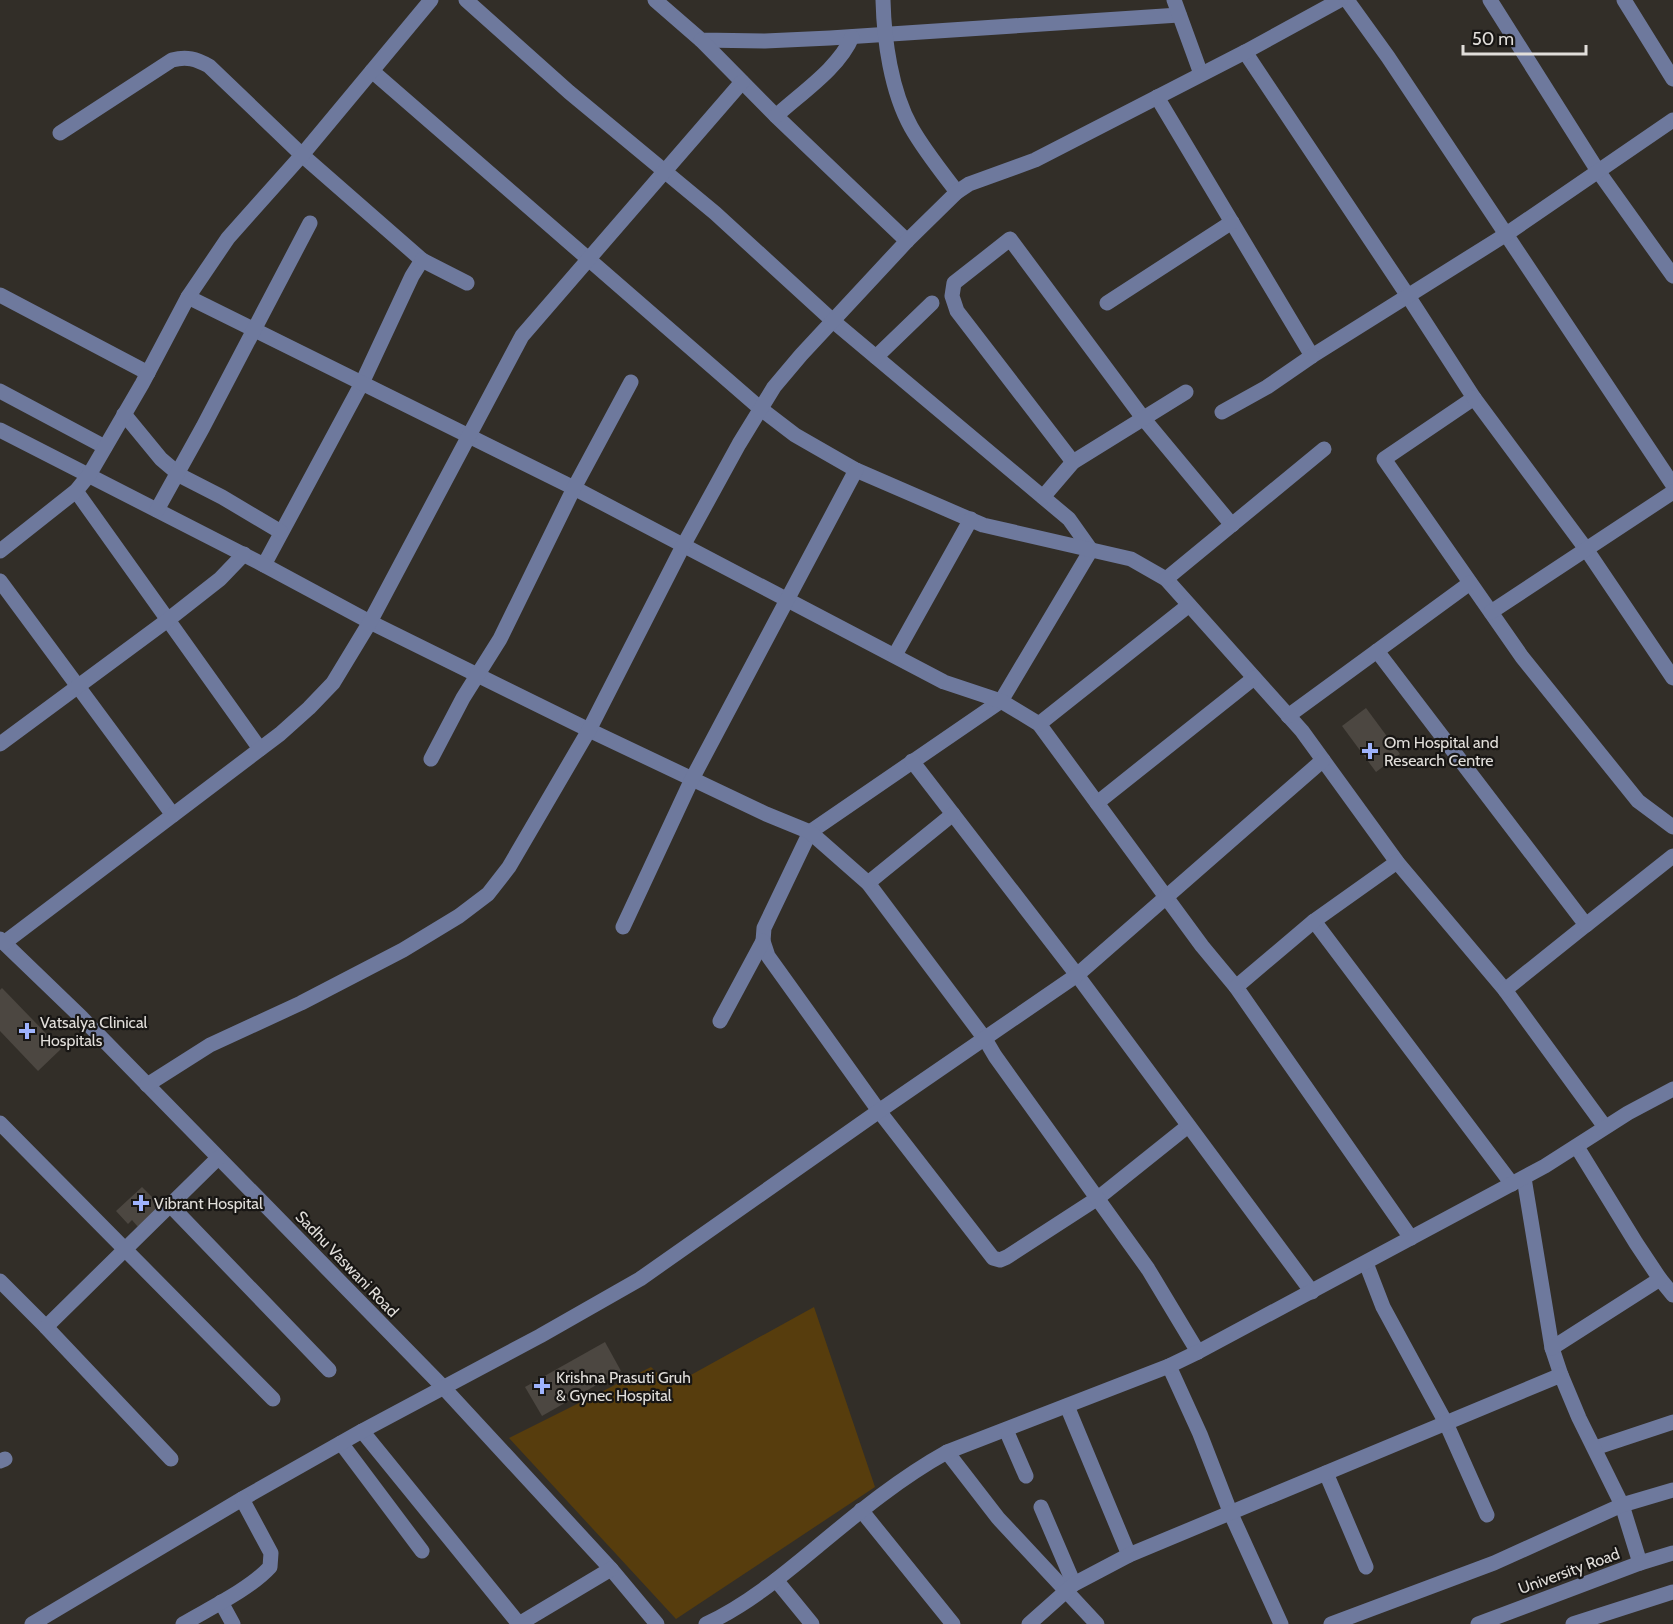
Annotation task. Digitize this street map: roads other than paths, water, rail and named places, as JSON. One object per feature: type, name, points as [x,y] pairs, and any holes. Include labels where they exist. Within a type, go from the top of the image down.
[{"type":"street","points":[[0,551],[76,491],[89,475],[188,297],[228,238],[302,155],[431,0]]},
{"type":"street","points":[[466,0],[569,92],[664,170],[833,321],[1069,519],[1091,550]]},
{"type":"street","points":[[655,0],[701,40],[776,116],[907,241]]},
{"type":"street","points":[[883,0],[884,35],[900,102],[910,126],[931,159],[957,192]]},
{"type":"street","points":[[1174,0],[1201,75]]},
{"type":"street","points":[[147,1085],[210,1046],[301,1003],[403,950],[459,916],[488,894],[509,867],[589,730],[683,546],[739,444],[774,387],[907,241],[957,192],[969,184],[1035,160],[1245,52],[1340,0]]},
{"type":"street","points":[[1347,0],[1388,57],[1673,485]]},
{"type":"street","points":[[1490,0],[1598,171],[1673,276]]},
{"type":"street","points":[[1624,0],[1673,79]]},
{"type":"street","points":[[701,40],[852,37],[1179,15]]},
{"type":"street","points":[[776,116],[846,52],[852,37]]},
{"type":"street","points":[[1245,52],[1474,398],[1586,549],[1673,678]]},
{"type":"street","points":[[60,133],[172,60],[185,57],[209,66],[302,155],[422,260],[467,283]]},
{"type":"street","points":[[372,71],[761,409],[795,435],[856,470],[983,525],[1131,559],[1166,579],[1288,716],[1397,862],[1505,990],[1605,1127]]},
{"type":"street","points":[[2,941],[260,749],[309,708],[333,683],[370,622],[522,336],[742,82]]},
{"type":"street","points":[[1157,97],[1312,356]]},
{"type":"street","points":[[1222,412],[1267,387],[1312,356],[1505,235],[1673,120]]},
{"type":"street","points":[[1107,303],[1232,222]]},
{"type":"street","points":[[157,510],[310,223]]},
{"type":"street","points":[[1073,462],[957,311],[952,296],[954,283],[1010,239],[1143,418],[1232,525]]},
{"type":"street","points":[[264,565],[362,383],[412,276],[422,260]]},
{"type":"street","points":[[0,295],[147,373]]},
{"type":"street","points":[[188,297],[574,488],[944,682],[1001,701],[1038,724],[1202,946],[1236,987],[1411,1238]]},
{"type":"street","points":[[876,357],[932,303]]},
{"type":"street","points":[[431,759],[463,698],[500,639],[574,488],[631,382]]},
{"type":"street","points":[[0,391],[105,447]]},
{"type":"street","points":[[1043,498],[1073,462],[1186,392]]},
{"type":"street","points":[[1474,398],[1383,459],[1522,657],[1638,801],[1673,827]]},
{"type":"street","points":[[124,414],[161,459],[177,473],[281,532]]},
{"type":"street","points":[[0,430],[478,676],[766,814],[810,832],[868,882],[985,1040],[1148,1269],[1198,1352]]},
{"type":"street","points":[[1166,579],[1324,449]]},
{"type":"street","points":[[623,927],[692,779],[856,470]]},
{"type":"street","points":[[76,491],[260,749]]},
{"type":"street","points":[[1491,612],[1673,492]]},
{"type":"street","points":[[895,656],[971,519]]},
{"type":"street","points":[[1091,550],[1001,701],[810,832],[764,928],[763,941],[768,956],[879,1111],[993,1258],[1000,1260],[1007,1257],[1098,1198],[1188,1126]]},
{"type":"street","points":[[0,744],[169,619],[219,579],[244,554]]},
{"type":"street","points":[[0,581],[173,815]]},
{"type":"street","points":[[1288,716],[1470,583]]},
{"type":"street","points":[[1038,724],[1189,605]]},
{"type":"street","points":[[1377,651],[1587,925]]},
{"type":"street","points":[[1098,803],[1254,678]]},
{"type":"street","points":[[32,1624],[242,1499],[640,1279],[1077,975],[1323,760]]},
{"type":"street","points":[[912,761],[1077,975],[1312,1292]]},
{"type":"street","points":[[868,882],[953,814]]},
{"type":"street","points":[[1505,990],[1673,856]]},
{"type":"street","points":[[1236,987],[1314,921],[1397,862]]},
{"type":"street","points":[[1314,921],[1518,1181],[1552,1348],[1579,1418],[1622,1505],[1640,1563]]},
{"type":"street","name":"Sadhu Vaswani Road","points":[[2,941],[147,1085],[443,1387],[611,1569],[657,1624]]},
{"type":"street","points":[[720,1022],[763,941]]},
{"type":"street","points":[[706,1624],[776,1580],[861,1510],[918,1468],[947,1452],[1169,1366],[1198,1352],[1518,1181],[1577,1147],[1605,1127],[1673,1089]]},
{"type":"street","points":[[0,1123],[273,1399]]},
{"type":"street","points":[[1577,1147],[1636,1244],[1673,1295]]},
{"type":"street","points":[[46,1327],[218,1158]]},
{"type":"street","points":[[170,1205],[329,1370]]},
{"type":"street","points":[[1366,1263],[1383,1307],[1446,1422],[1487,1515]]},
{"type":"street","points":[[1552,1348],[1660,1279]]},
{"type":"street","points":[[0,1281],[171,1459]]},
{"type":"street","points":[[1169,1366],[1200,1434],[1231,1514],[1281,1624]]},
{"type":"street","points":[[1029,1624],[1071,1587],[1130,1555],[1561,1375]]},
{"type":"street","points":[[1067,1406],[1130,1555]]},
{"type":"street","points":[[1595,1448],[1673,1422]]},
{"type":"street","points":[[1006,1430],[1026,1476]]},
{"type":"street","points":[[362,1431],[519,1624],[611,1569]]},
{"type":"street","points":[[341,1443],[422,1551]]},
{"type":"street","points":[[947,1452],[998,1518],[1071,1587],[1097,1624]]},
{"type":"street","points":[[1326,1473],[1366,1567]]},
{"type":"street","points":[[1332,1624],[1494,1563],[1622,1505],[1673,1490]]},
{"type":"street","points":[[183,1624],[264,1574],[270,1567],[271,1553],[242,1499]]},
{"type":"street","points":[[1041,1507],[1071,1587]]},
{"type":"street","points":[[861,1510],[952,1624]]},
{"type":"street","name":"University Road","points":[[1478,1624],[1640,1563],[1673,1553]]},
{"type":"street","points":[[776,1580],[812,1624]]},
{"type":"street","points":[[1573,1624],[1673,1592]]},
{"type":"street","points":[[221,1602],[233,1624]]},
{"type":"place","name":"Om Hospital and Research Centre","points":[[1370,751]]},
{"type":"place","name":"Vatsalya Clinical Hospitals","points":[[27,1031]]},
{"type":"place","name":"Vibrant Hospital","points":[[141,1203]]},
{"type":"place","name":"Krishna Prasuti Gruh & Gynec Hospital","points":[[542,1386]]}]
